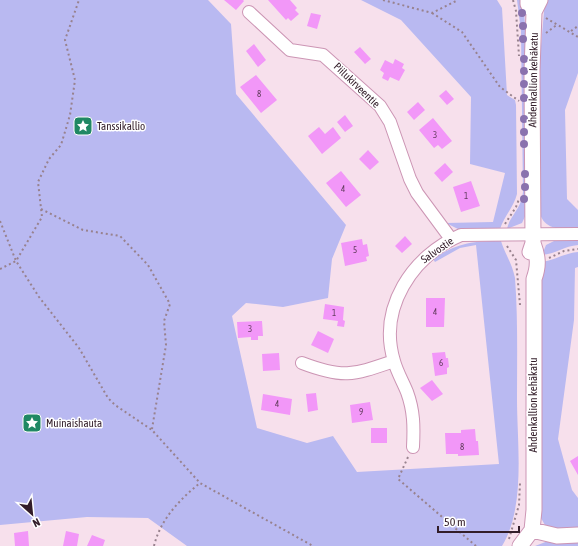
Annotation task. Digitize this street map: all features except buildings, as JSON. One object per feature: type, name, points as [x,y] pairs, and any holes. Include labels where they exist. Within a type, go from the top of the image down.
[{"type":"street","name":"Ahdenkallion kehäkatu","points":[[523,540],[534,510],[534,279],[538,267],[538,259],[533,239],[532,71],[534,4]]},
{"type":"street","name":"Piilukirveentie","points":[[249,12],[290,50],[324,55],[380,106],[390,122],[410,179],[417,193],[451,239]]},
{"type":"street","name":"Salvostie","points":[[413,447],[414,418],[407,393],[394,362],[390,340],[391,320],[396,299],[407,278],[421,260],[451,239],[461,235],[504,234],[533,239],[578,234]]},
{"type":"street","points":[[302,363],[326,372],[341,374],[360,372],[394,362]]},
{"type":"street","points":[[523,540],[578,535]]},
{"type":"path","points":[[0,269],[16,261],[42,217],[38,182],[49,159],[61,144],[70,115],[75,80],[65,40],[79,0]]},
{"type":"path","points":[[383,0],[432,13],[462,32],[500,87],[519,101],[519,94]]},
{"type":"path","points":[[432,13],[458,0]]},
{"type":"path","points":[[513,0],[516,11],[519,57]]},
{"type":"path","points":[[534,4],[578,37]]},
{"type":"path","points":[[571,31],[578,26]]},
{"type":"path","points":[[519,193],[519,201],[504,226],[504,234],[506,245],[516,260],[519,282],[520,310]]},
{"type":"path","points":[[41,209],[83,230],[120,236],[148,266],[170,304],[164,321],[166,345],[152,430]]},
{"type":"path","points":[[0,221],[16,261],[38,297],[79,348],[108,398],[115,405],[152,430],[200,483],[313,546]]},
{"type":"path","points":[[413,447],[398,480],[476,546]]},
{"type":"path","points":[[520,480],[519,505],[523,540]]},
{"type":"path","points":[[154,546],[157,533],[180,499],[200,483]]},
{"type":"shaded area","points":[[0,0],[208,0],[231,24],[236,94],[346,225],[332,259],[328,298],[283,307],[246,303],[232,316],[257,428],[307,443],[333,436],[357,472],[499,464],[476,245],[460,248],[435,262],[433,259],[457,246],[473,242],[501,241],[515,278],[519,455],[517,494],[514,513],[510,530],[502,546],[187,546],[148,518],[87,517],[0,525]]},
{"type":"shaded area","points":[[361,0],[497,0],[502,8],[507,95],[515,100],[516,105],[517,194],[514,203],[500,229],[458,229],[446,223],[493,222],[505,173],[470,164],[471,97],[401,20]]},
{"type":"shaded area","points":[[517,0],[523,0],[525,24],[527,212],[522,223],[507,229],[510,220],[518,208],[523,192],[521,31]]},
{"type":"shaded area","points":[[545,0],[578,0],[578,73],[565,110],[567,199],[578,210],[578,229],[559,229],[549,225],[544,222],[539,210],[538,81]]},
{"type":"shaded area","points":[[556,240],[578,240],[578,245],[542,255],[546,245]]},
{"type":"shaded area","points":[[578,252],[578,267],[575,268],[574,320],[558,439],[572,490],[578,498],[578,529],[573,531],[546,527],[541,518],[540,301],[542,262]]},
{"type":"shaded area","points":[[548,541],[578,542],[578,546],[535,546]]},
{"type":"place","name":"Tanssikallio","points":[[83,126]]},
{"type":"place","name":"Muinaishauta","points":[[32,423]]}]
